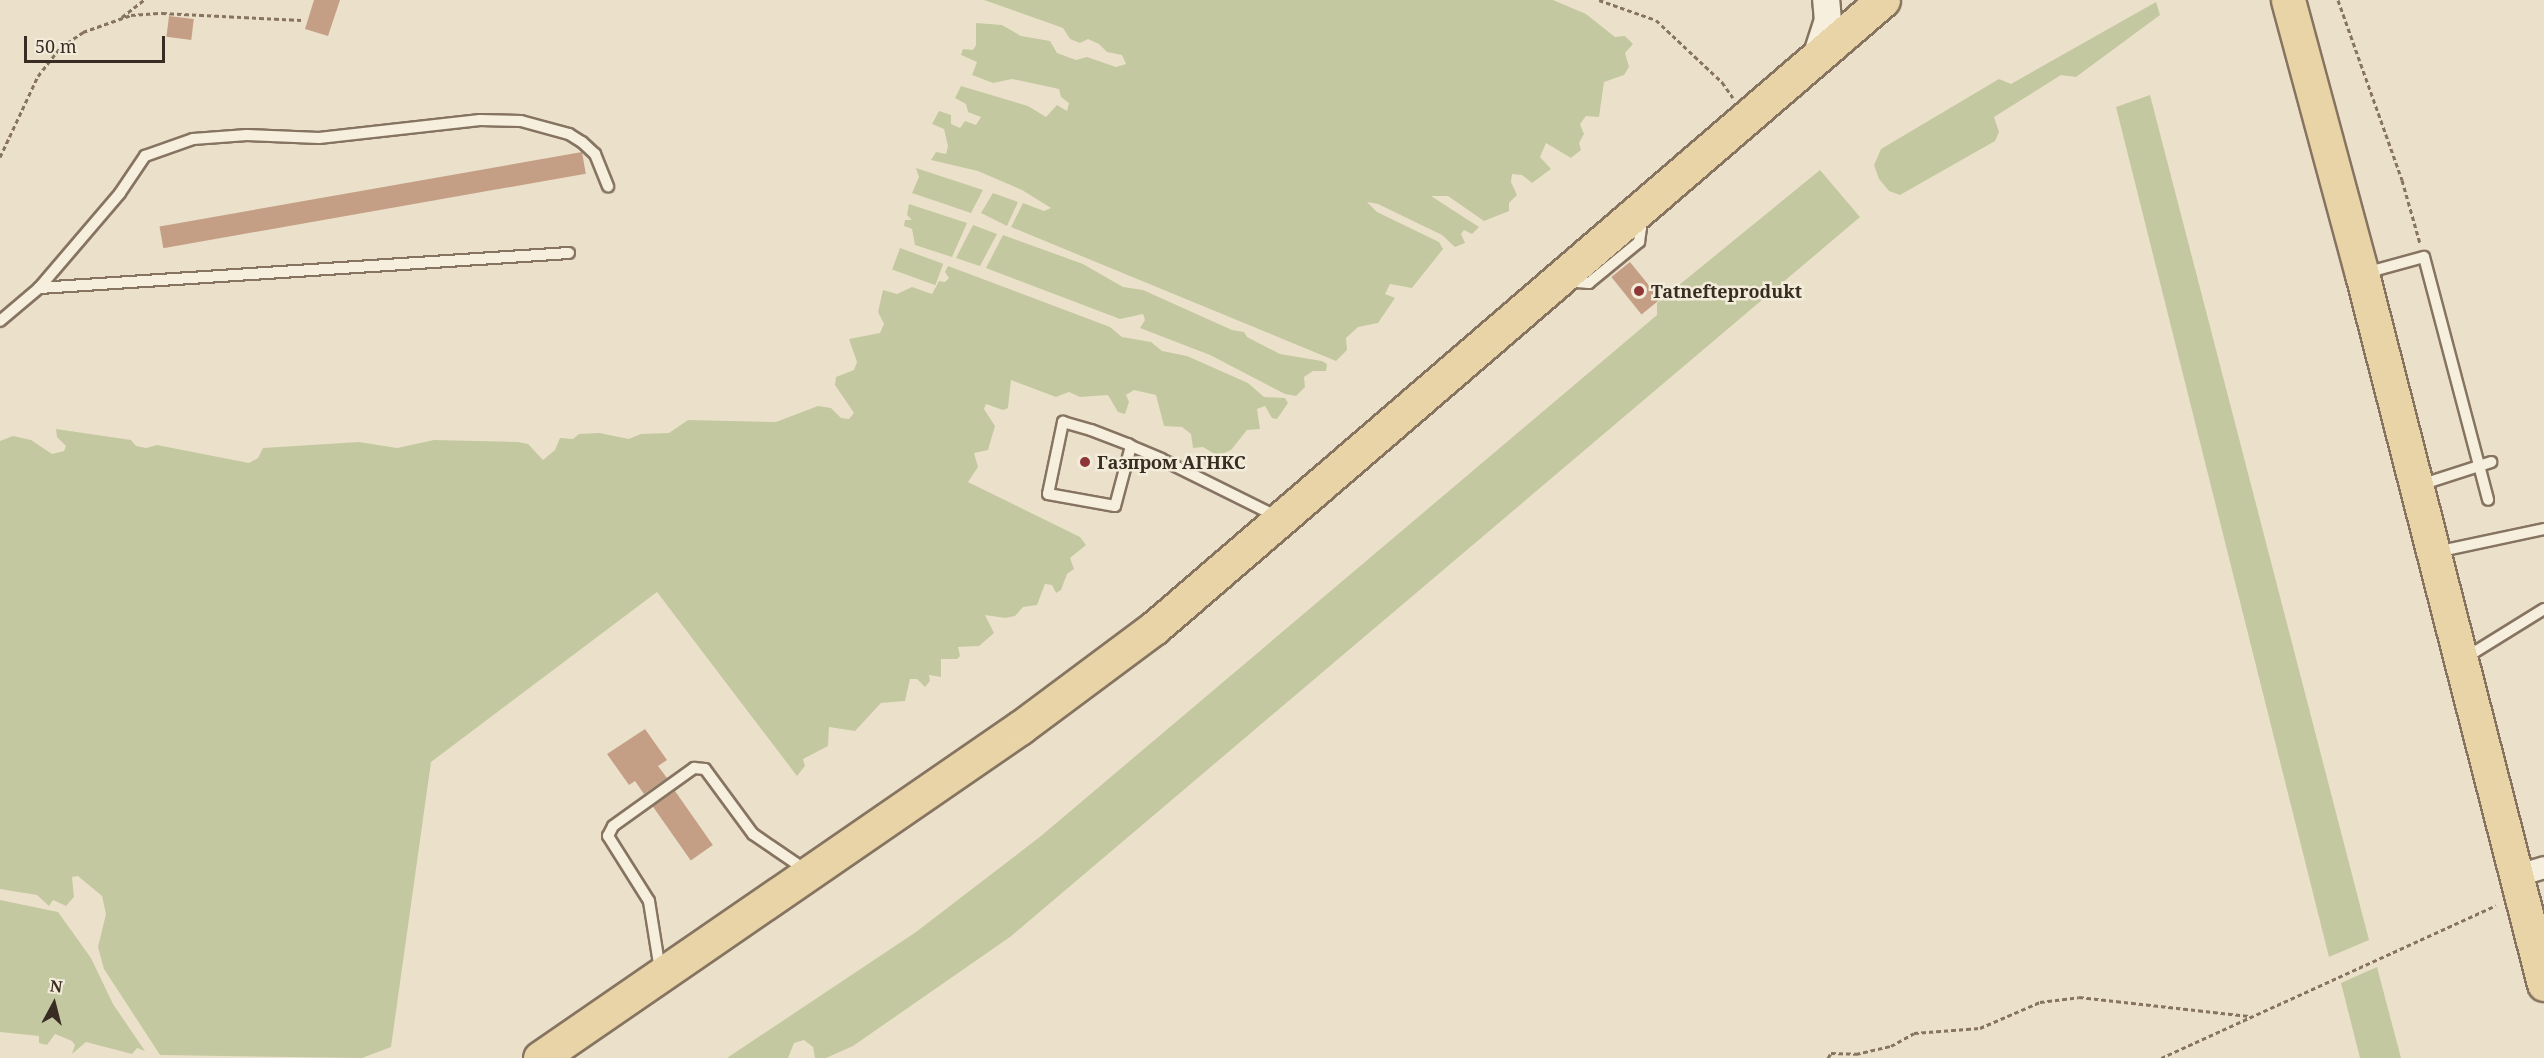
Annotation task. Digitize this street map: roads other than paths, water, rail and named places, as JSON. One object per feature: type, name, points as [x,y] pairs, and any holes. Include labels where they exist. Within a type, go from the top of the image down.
[{"type":"main road","points":[[540,1058],[1111,662],[1283,520],[1883,0]]},
{"type":"main road","points":[[2288,0],[2362,274],[2461,660],[2528,878],[2544,984]]},
{"type":"street","points":[[1812,62],[1825,36],[1829,13],[1827,0]]},
{"type":"lane","points":[[0,321],[39,288],[120,193],[146,156],[193,139],[247,135],[319,138],[480,120],[521,121],[569,134],[582,142],[595,154],[608,187]]},
{"type":"lane","points":[[39,288],[570,253]]},
{"type":"lane","points":[[2362,274],[2424,257],[2488,500]]},
{"type":"lane","points":[[1131,446],[1115,506],[1048,494],[1063,422],[1131,446],[1259,505],[1283,520]]},
{"type":"lane","points":[[2416,486],[2491,462]]},
{"type":"lane","points":[[2433,553],[2544,528]]},
{"type":"lane","points":[[2461,660],[2544,609]]},
{"type":"lane","points":[[660,976],[650,901],[608,837],[613,826],[694,768],[705,769],[753,834],[809,873]]},
{"type":"place","name":"Tatnefteprodukt","points":[[1639,291]]},
{"type":"place","name":"Газпром АГНКС","points":[[1085,462]]}]
